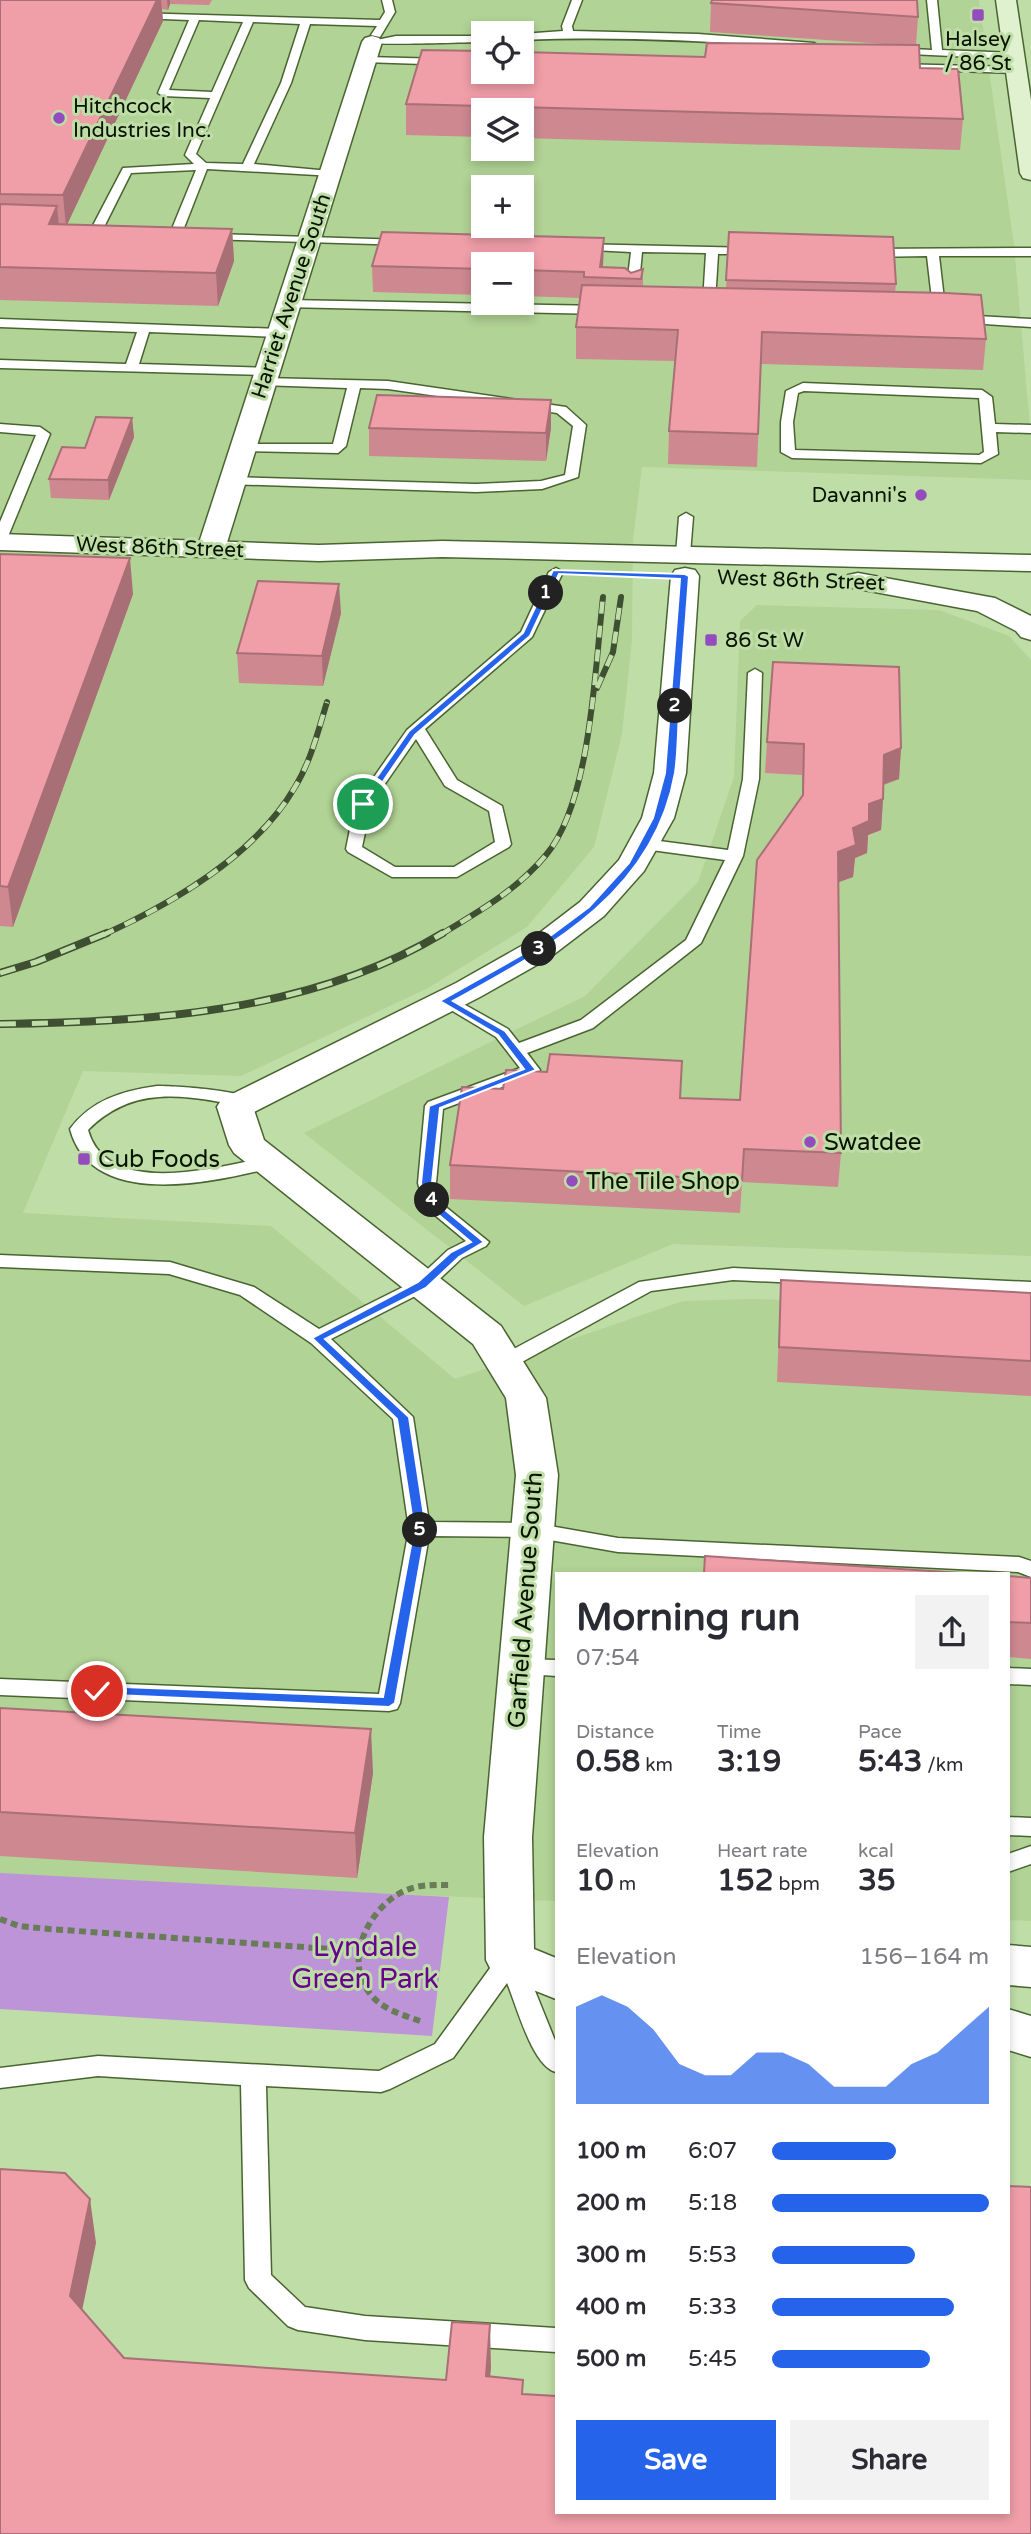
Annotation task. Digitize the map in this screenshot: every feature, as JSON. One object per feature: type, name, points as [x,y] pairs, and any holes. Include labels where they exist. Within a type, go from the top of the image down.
[{"type":"main road","points":[[1006,0],[1027,113],[1030,162]]},
{"type":"street","name":"Harriet Avenue South","points":[[211,549],[373,42]]},
{"type":"street","name":"West 86th Street","points":[[0,541],[319,553],[442,549],[684,565],[858,581],[1031,586]]},
{"type":"street","name":"West 86th Street","points":[[319,553],[443,568],[556,572],[684,565],[1031,563]]},
{"type":"street","points":[[241,1105],[537,951],[592,909],[633,864],[658,818],[670,773],[684,565]]},
{"type":"street","points":[[858,581],[985,604],[1026,625],[1031,631]]},
{"type":"street","name":"Garfield Avenue South","points":[[241,1105],[247,1145],[487,1335],[526,1398],[537,1475],[533,1530],[539,1667],[508,1838],[510,1960]]},
{"type":"street","points":[[510,1960],[555,1950]]},
{"type":"street","points":[[510,1960],[555,1979]]},
{"type":"street","points":[[1010,2022],[1031,2024]]},
{"type":"street","points":[[1010,2030],[1031,2037]]},
{"type":"lane","points":[[373,42],[390,12],[387,0]]},
{"type":"lane","points":[[569,34],[567,26],[577,0]]},
{"type":"lane","points":[[932,0],[937,53]]},
{"type":"lane","points":[[125,15],[306,21],[373,42],[471,61]]},
{"type":"lane","points":[[195,17],[163,93],[216,95]]},
{"type":"lane","points":[[203,166],[190,155],[249,19]]},
{"type":"lane","points":[[247,167],[286,83],[306,21]]},
{"type":"lane","points":[[534,36],[569,34],[698,37],[829,47]]},
{"type":"lane","points":[[373,42],[396,39],[471,39]]},
{"type":"lane","points":[[883,50],[937,53],[1019,69]]},
{"type":"lane","points":[[883,67],[1019,69]]},
{"type":"lane","points":[[175,236],[203,166]]},
{"type":"lane","points":[[95,233],[127,170],[170,170],[203,166],[330,174]]},
{"type":"lane","points":[[81,233],[108,234]]},
{"type":"lane","points":[[161,235],[418,243]]},
{"type":"lane","points":[[569,247],[767,251]]},
{"type":"lane","points":[[632,293],[637,248]]},
{"type":"lane","points":[[707,309],[712,250]]},
{"type":"lane","points":[[850,253],[1031,252]]},
{"type":"lane","points":[[933,254],[934,313],[1031,323]]},
{"type":"lane","points":[[288,304],[618,311]]},
{"type":"lane","points":[[0,323],[279,332]]},
{"type":"lane","points":[[131,368],[144,328]]},
{"type":"lane","points":[[0,364],[131,368],[388,386],[561,410],[580,425],[571,477],[542,485],[476,488],[232,481]]},
{"type":"lane","points":[[243,448],[332,450],[339,446],[354,384]]},
{"type":"lane","points":[[803,387],[975,392],[986,397],[990,428],[991,454],[981,459],[799,455],[788,452],[787,422],[792,391],[803,387]]},
{"type":"lane","points":[[0,428],[28,428],[43,434],[0,541]]},
{"type":"lane","points":[[990,428],[1031,429]]},
{"type":"lane","points":[[0,490],[20,490]]},
{"type":"lane","points":[[684,565],[686,517]]},
{"type":"lane","points":[[417,729],[451,783],[496,809],[503,844],[457,872],[391,872],[354,849],[363,804],[417,729],[527,634],[556,572]]},
{"type":"lane","points":[[515,1051],[587,1024],[693,943],[735,856],[751,779],[755,673]]},
{"type":"lane","points":[[644,844],[735,856]]},
{"type":"lane","points":[[318,1338],[422,1285],[455,1254],[479,1242],[433,1206],[427,1183],[434,1106],[531,1070],[502,1033],[445,1001]]},
{"type":"lane","points":[[241,1105],[177,1089],[124,1095],[91,1114],[79,1129],[86,1149],[109,1170],[150,1179],[212,1174],[268,1163]]},
{"type":"lane","points":[[0,1261],[170,1268],[247,1291],[318,1338],[403,1417],[420,1529],[389,1703],[0,1687]]},
{"type":"lane","points":[[504,1363],[646,1286],[733,1274],[1031,1288]]},
{"type":"lane","points":[[420,1529],[533,1530],[618,1545],[1019,1565],[1031,1569]]},
{"type":"lane","points":[[1010,1676],[1031,1677]]},
{"type":"lane","points":[[1010,1826],[1031,1827]]},
{"type":"lane","points":[[1010,1862],[1031,1855]]},
{"type":"lane","points":[[510,1960],[547,2050],[555,2061]]},
{"type":"lane","points":[[0,2078],[98,2066],[381,2082],[444,2050],[510,1960]]},
{"type":"lane","points":[[253,2075],[258,2280],[298,2318],[365,2328],[555,2340]]},
{"type":"path","points":[[420,2021],[390,2010],[369,1993],[358,1968],[359,1951],[369,1921],[390,1900],[417,1886],[450,1885]]},
{"type":"path","points":[[0,1919],[19,1926],[49,1930],[359,1951]]},
{"type":"shaded area","points":[[0,0],[979,0],[1014,245],[1031,438],[1031,480],[642,467],[633,540],[632,640],[622,734],[594,847],[527,927],[428,988],[241,1076],[83,1071],[23,1213],[271,1226],[455,1379],[683,1301],[754,1299],[1031,1310],[1031,1921],[1010,1920],[1010,1572],[555,1572],[555,1901],[0,1877]]},
{"type":"shaded area","points":[[757,605],[939,610],[1009,636],[1031,660],[1031,1256],[673,1244],[524,1306],[304,1133],[585,996],[698,882],[734,777],[740,621]]},
{"type":"green space","name":"Lyndale Green Park","points":[[0,1873],[449,1897],[432,2036],[0,2009]]},
{"type":"building","name":"Hitchcock Industries Inc.","points":[[0,0],[157,0],[63,195],[0,194]]},
{"type":"building","points":[[712,0],[917,0],[918,17],[711,3]]},
{"type":"building","points":[[707,43],[919,45],[920,68],[958,69],[963,119],[534,107],[534,98],[471,98],[471,106],[406,104],[422,50],[471,51],[471,84],[534,84],[534,52],[705,57]]},
{"type":"building","points":[[0,204],[57,206],[49,224],[232,229],[216,273],[0,267]]},
{"type":"building","points":[[382,232],[471,234],[471,238],[604,238],[600,267],[625,268],[631,273],[643,269],[641,279],[584,277],[584,272],[534,270],[534,252],[471,252],[471,269],[372,266]]},
{"type":"building","points":[[729,232],[893,237],[896,284],[726,280]]},
{"type":"building","points":[[582,285],[981,295],[986,339],[762,332],[758,434],[669,431],[678,330],[576,327]]},
{"type":"building","points":[[377,395],[551,400],[546,433],[369,428]]},
{"type":"building","points":[[96,417],[132,418],[108,480],[49,479],[62,447],[85,448]]},
{"type":"building","points":[[0,554],[130,558],[8,887],[0,886]]},
{"type":"building","points":[[258,581],[339,584],[322,656],[237,653]]},
{"type":"building","points":[[773,662],[899,667],[901,748],[884,755],[883,799],[869,804],[869,821],[853,828],[856,845],[838,852],[841,1153],[744,1149],[742,1180],[450,1165],[462,1087],[503,1089],[506,1070],[547,1072],[550,1054],[682,1061],[680,1098],[740,1100],[757,860],[803,795],[804,744],[767,742]]},
{"type":"building","points":[[781,1280],[1031,1293],[1031,1361],[779,1347]]},
{"type":"building","points":[[705,1556],[946,1572],[704,1572]]},
{"type":"building","points":[[1010,1576],[1031,1578],[1031,1623],[1010,1622]]},
{"type":"building","points":[[0,1708],[371,1729],[355,1833],[0,1812]]},
{"type":"building","points":[[0,2169],[65,2173],[90,2199],[70,2296],[124,2358],[446,2380],[452,2322],[490,2324],[486,2376],[523,2380],[522,2394],[555,2396],[555,2514],[1010,2514],[1010,2186],[1031,2187],[1031,2534],[0,2534]]},
{"type":"railway","points":[[440,935],[496,900],[523,879],[546,855],[561,832],[582,769],[603,597]]},
{"type":"railway","points":[[597,688],[613,652],[621,597]]},
{"type":"railway","points":[[103,935],[184,892],[235,856],[258,835],[278,812],[301,777],[314,746],[327,702]]},
{"type":"railway","points":[[0,973],[36,962],[107,933]]},
{"type":"railway","points":[[0,1024],[171,1015],[285,996],[392,960],[443,933]]},
{"type":"place","name":"Halsey / 86 St","points":[[978,15]]},
{"type":"place","name":"Hitchcock Industries Inc.","points":[[59,118]]},
{"type":"place","name":"Davanni's","points":[[921,495]]},
{"type":"place","name":"86 St W","points":[[711,640]]},
{"type":"place","name":"Swatdee","points":[[810,1142]]},
{"type":"place","name":"Cub Foods","points":[[84,1159]]},
{"type":"place","name":"The Tile Shop","points":[[572,1181]]},
{"type":"route","points":[[97,1691],[389,1703],[420,1529],[403,1417],[318,1338],[422,1285],[455,1254],[479,1242],[433,1206],[427,1183],[434,1106],[531,1070],[502,1033],[445,1001],[537,951],[592,909],[633,864],[658,818],[670,773],[685,576],[556,572],[527,634],[412,733],[363,804]]}]
